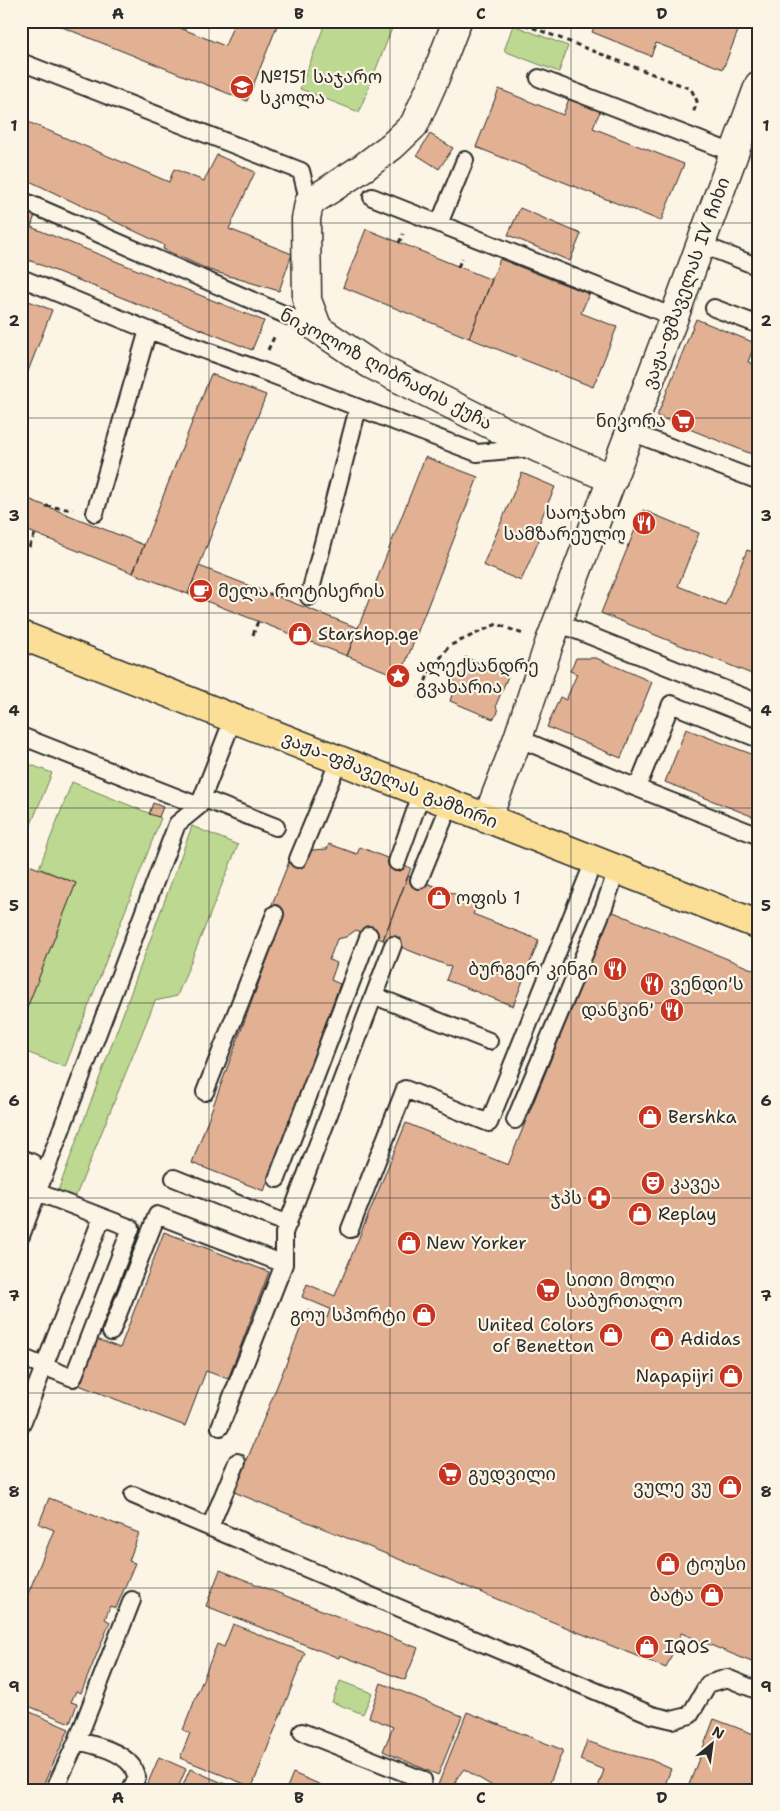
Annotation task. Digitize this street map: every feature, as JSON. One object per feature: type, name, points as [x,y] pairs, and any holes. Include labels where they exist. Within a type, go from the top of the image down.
[{"type":"main road","name":"ვაჟა-ფშაველას გამზირი","points":[[21,635],[759,925]]},
{"type":"street","points":[[318,329],[307,300],[306,219],[309,203],[364,167],[392,146],[414,125],[435,78],[456,21]]},
{"type":"street","name":"ვაჟა-ფშაველას IV ჩიხი","points":[[487,819],[759,84]]},
{"type":"street","name":"ნიკოლოზ ღიბრაძის ქუჩა","points":[[318,329],[370,364],[538,448],[613,479]]},
{"type":"lane","points":[[21,62],[300,171],[309,203]]},
{"type":"lane","points":[[539,78],[733,153]]},
{"type":"lane","points":[[440,224],[465,160]]},
{"type":"lane","points":[[372,197],[674,317]]},
{"type":"lane","name":"ნიკოლოზ ღიბრაძის ქუჩა","points":[[21,200],[318,329]]},
{"type":"lane","points":[[700,244],[759,267]]},
{"type":"lane","points":[[21,278],[148,330],[260,370],[476,453],[538,448]]},
{"type":"lane","points":[[714,308],[759,326]]},
{"type":"lane","points":[[95,513],[148,330]]},
{"type":"lane","points":[[309,597],[358,408]]},
{"type":"lane","points":[[631,432],[759,481]]},
{"type":"lane","points":[[554,634],[759,703]]},
{"type":"lane","points":[[637,788],[671,704],[759,739]]},
{"type":"lane","points":[[21,1236],[176,824],[200,802],[234,719]]},
{"type":"lane","points":[[21,736],[200,802],[276,827]]},
{"type":"lane","points":[[518,738],[759,836]]},
{"type":"lane","points":[[298,859],[339,760]]},
{"type":"lane","points":[[397,862],[422,792]]},
{"type":"lane","points":[[419,880],[450,804]]},
{"type":"lane","points":[[515,1120],[604,907],[606,865]]},
{"type":"lane","points":[[350,1229],[406,1089],[489,1123],[606,865]]},
{"type":"lane","points":[[205,1092],[274,914]]},
{"type":"lane","points":[[277,1179],[369,936]]},
{"type":"lane","points":[[220,1427],[284,1264],[284,1233],[393,945]]},
{"type":"lane","points":[[375,996],[490,1041]]},
{"type":"lane","points":[[21,1158],[33,1163],[24,1187],[131,1228],[73,1378],[21,1357]]},
{"type":"lane","points":[[174,1178],[288,1224]]},
{"type":"lane","points":[[111,1332],[157,1214],[284,1264]]},
{"type":"lane","points":[[21,1426],[102,1217]]},
{"type":"lane","points":[[210,1526],[237,1462]]},
{"type":"lane","points":[[133,1495],[652,1714],[673,1720],[690,1715],[708,1684],[727,1678],[759,1692]]},
{"type":"lane","points":[[54,1790],[77,1741],[132,1600]]},
{"type":"lane","points":[[302,1732],[423,1780],[420,1790]]},
{"type":"lane","points":[[77,1741],[99,1746],[117,1754],[132,1766],[137,1777],[131,1790]]},
{"type":"path","points":[[516,21],[691,89],[697,101],[686,134]]},
{"type":"path","points":[[533,21],[538,30]]},
{"type":"path","points":[[260,370],[283,314]]},
{"type":"path","points":[[29,547],[35,534]]},
{"type":"path","points":[[253,635],[258,622]]},
{"type":"path","points":[[419,698],[428,675],[449,646],[497,624],[554,634]]},
{"type":"green space","points":[[326,21],[395,21],[359,112],[300,89]]},
{"type":"green space","points":[[513,25],[568,46],[559,72],[504,51]]},
{"type":"green space","points":[[21,761],[52,773],[21,849]]},
{"type":"green space","points":[[72,782],[161,818],[65,1067],[21,1050],[21,1023],[76,883],[39,868]]},
{"type":"green space","points":[[192,826],[238,845],[177,996],[155,1001],[75,1198],[58,1191]]},
{"type":"green space","points":[[340,1681],[372,1693],[363,1714],[332,1702]]},
{"type":"building","points":[[47,21],[163,21],[225,46],[235,21],[279,21],[247,101]]},
{"type":"building","points":[[597,21],[742,21],[723,69],[656,43],[651,56],[592,32]]},
{"type":"building","points":[[499,89],[563,115],[570,96],[601,109],[593,128],[684,164],[661,221],[476,147]]},
{"type":"building","points":[[21,119],[169,182],[174,169],[204,181],[217,155],[255,172],[229,229],[292,254],[279,291],[209,270],[163,249],[164,245],[21,177]]},
{"type":"building","points":[[430,134],[453,148],[439,169],[417,155]]},
{"type":"building","points":[[520,208],[581,234],[570,261],[508,235]]},
{"type":"building","points":[[21,210],[35,215],[31,227],[264,321],[252,350],[21,257]]},
{"type":"building","points":[[366,229],[492,280],[469,338],[343,287]]},
{"type":"building","points":[[500,259],[589,294],[581,313],[617,327],[593,387],[469,338]]},
{"type":"building","points":[[21,298],[52,310],[21,389]]},
{"type":"building","points":[[696,319],[755,343],[748,362],[759,366],[759,457],[657,416]]},
{"type":"building","points":[[211,374],[266,395],[188,594],[133,573]]},
{"type":"building","points":[[425,457],[478,477],[400,677],[347,656]]},
{"type":"building","points":[[522,473],[555,487],[538,526],[544,529],[521,581],[483,565]]},
{"type":"building","points":[[21,496],[144,545],[133,573],[21,528]]},
{"type":"building","points":[[643,510],[699,533],[678,586],[725,605],[747,550],[759,554],[759,677],[601,613]]},
{"type":"building","points":[[199,566],[358,628],[347,656],[188,594]]},
{"type":"building","points":[[465,657],[508,676],[496,705],[498,713],[493,719],[450,701],[453,692],[451,686]]},
{"type":"building","points":[[576,658],[596,658],[652,682],[621,758],[547,727],[560,697],[566,700],[577,674],[570,671]]},
{"type":"building","points":[[686,729],[759,757],[759,819],[665,782]]},
{"type":"building","points":[[153,803],[163,807],[159,817],[149,814]]},
{"type":"building","points":[[329,844],[357,854],[360,847],[411,868],[383,940],[356,930],[346,937],[337,939],[329,960],[337,963],[331,980],[340,984],[264,1191],[192,1163],[274,941],[269,940],[269,912],[290,859],[313,850],[327,849]]},
{"type":"building","points":[[21,862],[76,883],[21,1023]]},
{"type":"building","points":[[408,876],[478,903],[473,914],[539,940],[513,1006],[446,980],[451,967],[383,940]]},
{"type":"building","name":"სითი მოლი საბურთალო","points":[[611,911],[759,972],[759,1665],[681,1633],[666,1668],[234,1492],[308,1310],[327,1318],[330,1309],[302,1297],[307,1284],[335,1296],[406,1123],[508,1165]]},
{"type":"building","points":[[164,1232],[269,1272],[228,1379],[206,1371],[185,1426],[76,1384],[94,1338],[120,1348]]},
{"type":"building","points":[[49,1498],[139,1533],[129,1561],[135,1563],[116,1608],[110,1606],[105,1619],[110,1622],[81,1693],[76,1691],[71,1702],[77,1704],[70,1723],[21,1703],[21,1611],[54,1530],[39,1524]]},
{"type":"building","points":[[220,1570],[418,1648],[405,1680],[340,1655],[339,1658],[206,1606]]},
{"type":"building","points":[[233,1624],[305,1653],[252,1787],[180,1758],[190,1733],[183,1730],[217,1644],[224,1647]]},
{"type":"building","points":[[381,1683],[462,1716],[438,1775],[383,1751],[393,1727],[369,1717]]},
{"type":"building","points":[[21,1708],[69,1729],[41,1790],[21,1790]]},
{"type":"building","points":[[467,1712],[563,1750],[547,1790],[499,1790],[464,1769],[457,1778],[452,1790],[441,1790],[438,1785]]},
{"type":"building","points":[[714,1719],[759,1736],[759,1790],[687,1790]]},
{"type":"building","points":[[587,1741],[612,1750],[651,1760],[671,1769],[663,1790],[597,1790],[604,1770],[580,1760]]},
{"type":"building","points":[[159,1757],[186,1769],[177,1790],[145,1790]]},
{"type":"building","points":[[190,1769],[239,1790],[181,1790]]},
{"type":"building","points":[[293,1773],[333,1790],[286,1790]]},
{"type":"place","name":"№151 საჯარო სკოლა","points":[[242,87]]},
{"type":"place","name":"ნიკორა","points":[[683,421]]},
{"type":"place","name":"საოჯახო სამზარეულო","points":[[644,523]]},
{"type":"place","name":"მელა როტისერის","points":[[201,591]]},
{"type":"place","name":"Starshop.ge","points":[[300,634]]},
{"type":"place","name":"ალექსანდრე გვახარია","points":[[398,676]]},
{"type":"place","name":"ოფის 1","points":[[439,898]]},
{"type":"place","name":"ბურგერ კინგი","points":[[615,969]]},
{"type":"place","name":"ვენდი'ს","points":[[652,984]]},
{"type":"place","name":"დანკინ'","points":[[672,1010]]},
{"type":"place","name":"Bershka","points":[[650,1117]]},
{"type":"place","name":"კავეა","points":[[653,1183]]},
{"type":"place","name":"ჯპს","points":[[599,1198]]},
{"type":"place","name":"Replay","points":[[640,1214]]},
{"type":"place","name":"New Yorker","points":[[409,1243]]},
{"type":"place","name":"სითი მოლი საბურთალო","points":[[548,1290]]},
{"type":"place","name":"გოუ სპორტი","points":[[424,1315]]},
{"type":"place","name":"United Colors of Benetton","points":[[611,1335]]},
{"type":"place","name":"Adidas","points":[[662,1339]]},
{"type":"place","name":"Napapijri","points":[[731,1376]]},
{"type":"place","name":"გუდვილი","points":[[450,1474]]},
{"type":"place","name":"ვულე ვუ","points":[[730,1487]]},
{"type":"place","name":"ტოუსი","points":[[668,1564]]},
{"type":"place","name":"ბატა","points":[[712,1595]]},
{"type":"place","name":"IQOS","points":[[647,1647]]}]
